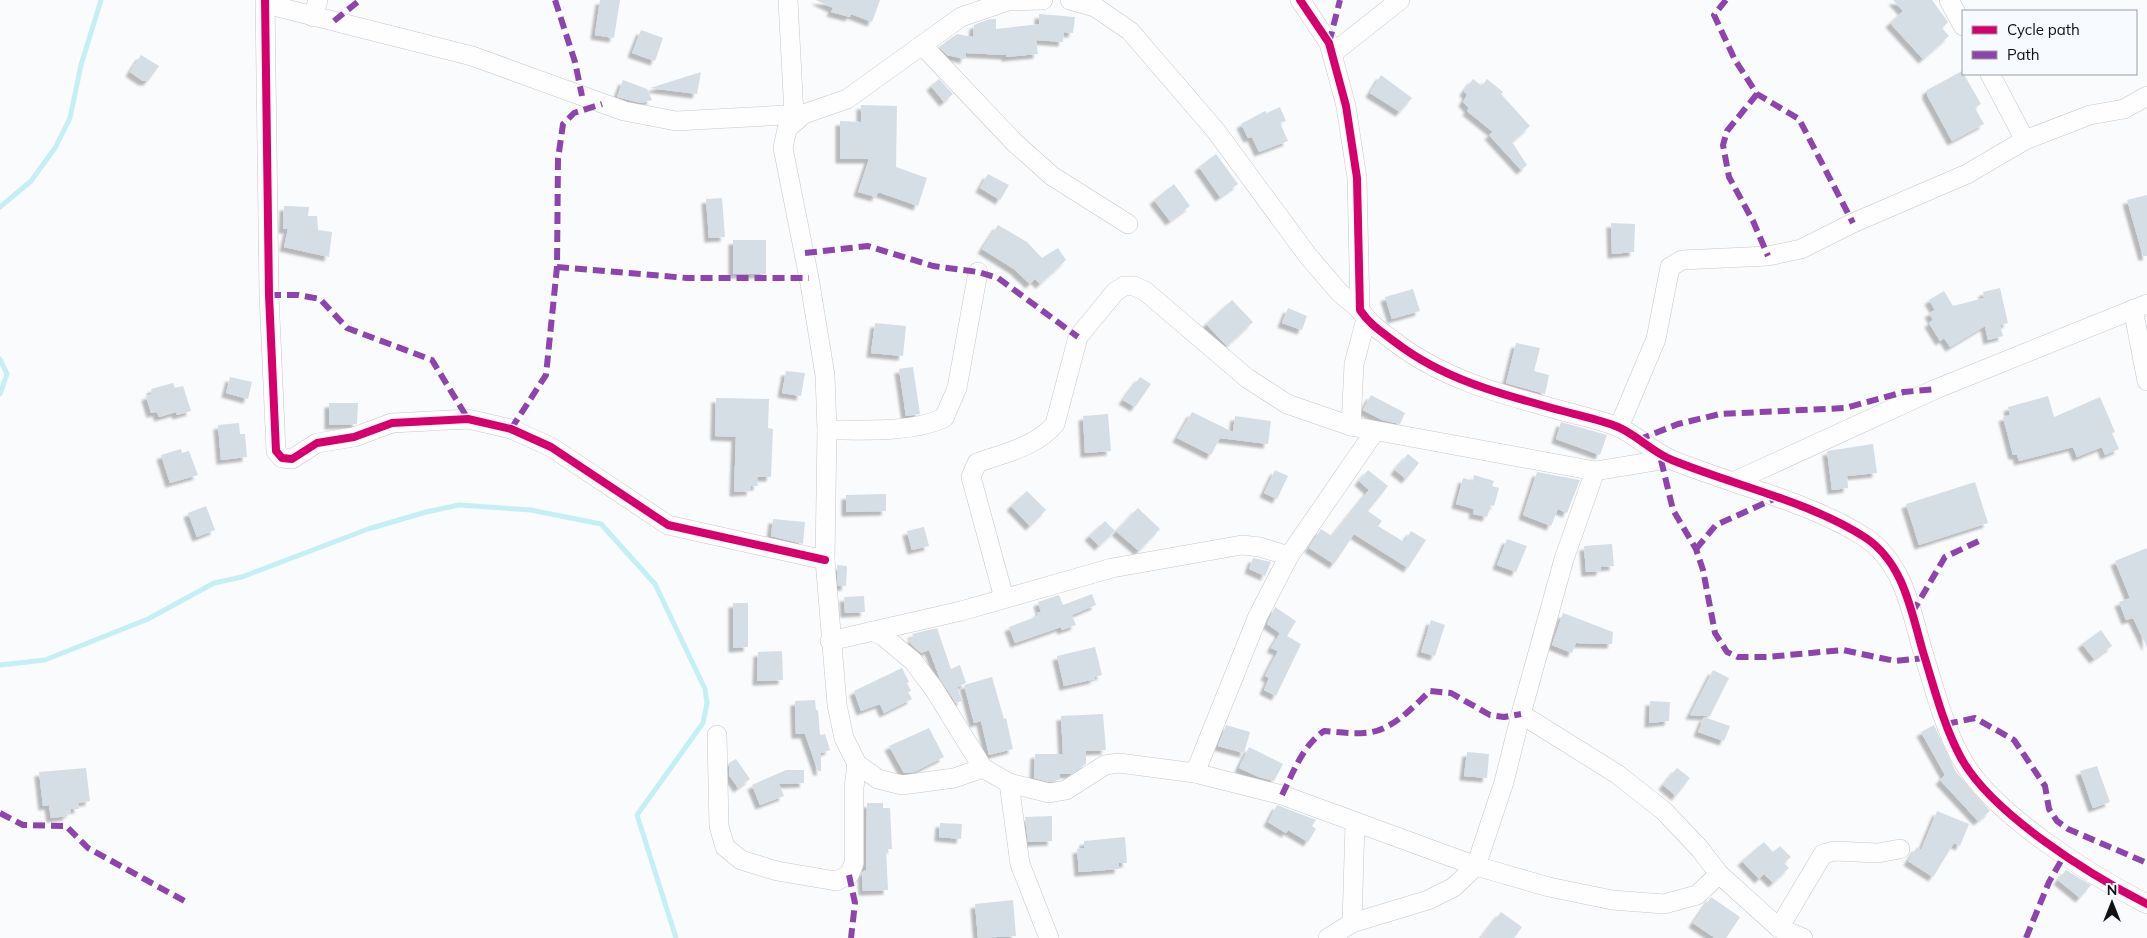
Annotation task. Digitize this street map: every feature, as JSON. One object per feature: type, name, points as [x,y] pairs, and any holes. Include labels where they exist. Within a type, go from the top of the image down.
[{"type":"street","points":[[788,0],[799,114],[787,129],[783,148],[814,307],[824,375],[827,430],[825,560],[830,641],[837,705],[844,738],[857,764],[878,779],[902,785],[954,778],[982,768]]},
{"type":"street","points":[[825,560],[668,524],[551,446],[511,430],[468,419],[392,423],[354,437],[317,443],[292,459],[282,458],[276,452],[269,294],[266,2],[316,9],[472,56],[624,111],[676,121],[799,114],[847,99],[961,17],[1008,1],[1042,0]]},
{"type":"street","points":[[1070,0],[1092,3],[1130,31],[1216,131],[1308,256],[1339,292],[1363,315],[1413,354],[1444,372],[1486,390],[1619,427],[1668,459],[1829,517],[1868,540],[1890,561],[1903,585],[1946,724],[1961,758],[1987,793],[2024,826],[2128,894],[2147,904]]},
{"type":"street","points":[[1300,0],[1329,43],[1333,53],[1346,106],[1357,178],[1363,315],[1354,364],[1351,426]]},
{"type":"street","points":[[1333,53],[1400,0]]},
{"type":"street","points":[[1949,0],[1962,24]]},
{"type":"street","points":[[922,45],[1015,144],[1052,176],[1128,224]]},
{"type":"street","points":[[1991,75],[2026,140]]},
{"type":"street","points":[[1619,427],[1656,339],[1670,266],[1682,260],[1768,256],[1801,249],[1853,223],[1966,174],[2026,140],[2090,115],[2124,109],[2147,96]]},
{"type":"street","points":[[827,430],[873,430],[931,424],[944,418],[957,388],[978,272]]},
{"type":"street","points":[[1004,598],[971,477],[977,463],[1031,444],[1046,436],[1055,424],[1078,337],[1115,292],[1124,286],[1134,286],[1145,291],[1246,378],[1287,404],[1351,426],[1595,471],[1668,459]]},
{"type":"street","points":[[1733,482],[1936,389],[2140,306],[2147,381]]},
{"type":"street","points":[[1195,773],[1258,616],[1289,556],[1375,431]]},
{"type":"street","points":[[1328,938],[1352,923],[1428,900],[1454,887],[1476,866],[1504,782],[1564,560],[1595,471]]},
{"type":"street","points":[[830,641],[961,611],[1112,568],[1242,545],[1260,547],[1289,556]]},
{"type":"street","points":[[872,631],[883,636],[913,661],[934,689],[982,768],[1009,783],[1049,793],[1066,790],[1105,765],[1119,763],[1195,773],[1282,795],[1355,824],[1476,866],[1550,887],[1612,900],[1664,904],[1697,895],[1719,874]]},
{"type":"street","points":[[1521,714],[1617,774],[1648,799],[1700,849],[1719,874],[1779,928],[1802,938]]},
{"type":"street","points":[[716,736],[719,826],[725,847],[741,860],[777,871],[836,881],[848,875],[854,864],[854,788],[857,764]]},
{"type":"street","points":[[1009,783],[1020,864],[1049,938]]},
{"type":"street","points":[[1352,923],[1355,824]]},
{"type":"street","points":[[1779,928],[1823,854],[1834,851],[1878,853],[1900,849]]},
{"type":"building","points":[[600,0],[620,0],[614,38],[595,35]]},
{"type":"building","points":[[816,0],[880,0],[872,22],[851,14],[850,17],[831,12],[833,8]]},
{"type":"building","points":[[1893,0],[1932,0],[1948,22],[1942,28],[1949,36],[1923,59],[1890,23],[1903,11]]},
{"type":"building","points":[[1039,14],[1075,17],[1073,33],[1064,32],[1063,42],[1036,40],[1038,54],[1006,57],[1006,55],[966,53],[965,59],[947,55],[939,47],[957,34],[973,37],[974,25],[990,19],[996,19],[996,29],[1039,24]]},
{"type":"building","points":[[641,30],[663,38],[655,61],[632,53]]},
{"type":"building","points":[[141,55],[159,66],[148,81],[143,81],[130,72]]},
{"type":"building","points":[[1962,71],[1962,75],[1964,75],[1981,104],[1975,108],[1984,124],[1952,141],[1927,95],[1927,90]]},
{"type":"building","points":[[701,72],[697,94],[650,88]]},
{"type":"building","points":[[1381,75],[1412,98],[1400,112],[1370,93]]},
{"type":"building","points":[[939,79],[953,94],[944,102],[931,86]]},
{"type":"building","points":[[1473,79],[1482,86],[1487,79],[1503,92],[1501,94],[1530,126],[1512,142],[1527,165],[1521,170],[1489,135],[1493,132],[1467,111],[1469,108],[1463,102],[1467,95],[1464,91]]},
{"type":"building","points":[[623,80],[647,89],[652,100],[641,103],[617,97]]},
{"type":"building","points":[[861,105],[897,106],[896,167],[927,178],[918,206],[878,192],[876,197],[858,192],[869,159],[840,159],[840,121],[861,122]]},
{"type":"building","points":[[1280,107],[1286,121],[1280,123],[1288,141],[1259,152],[1252,137],[1248,138],[1241,124],[1265,111],[1267,113]]},
{"type":"building","points":[[1216,154],[1238,184],[1220,197],[1199,167]]},
{"type":"building","points":[[988,174],[1009,185],[1000,200],[980,188]]},
{"type":"building","points":[[1174,184],[1190,206],[1170,221],[1154,200]]},
{"type":"building","points":[[2147,195],[2147,256],[2143,256],[2127,200]]},
{"type":"building","points":[[722,198],[725,237],[709,238],[706,199]]},
{"type":"building","points":[[284,206],[309,207],[308,216],[317,216],[318,230],[332,232],[329,257],[284,247],[288,229],[283,229]]},
{"type":"building","points":[[1611,223],[1635,224],[1634,252],[1612,254]]},
{"type":"building","points":[[998,225],[1027,242],[1042,258],[1058,248],[1066,260],[1040,284],[1035,279],[1030,284],[1014,269],[982,249]]},
{"type":"building","points":[[733,240],[766,240],[766,274],[733,274]]},
{"type":"building","points":[[2000,288],[2008,323],[2000,325],[2003,336],[1988,340],[1985,326],[1950,347],[1944,338],[1940,341],[1929,323],[1933,320],[1929,313],[1935,310],[1929,300],[1944,291],[1953,306],[1984,298],[1983,292]]},
{"type":"building","points":[[1413,289],[1420,311],[1392,319],[1385,297]]},
{"type":"building","points":[[1232,300],[1253,322],[1227,346],[1206,324]]},
{"type":"building","points":[[1288,308],[1307,316],[1302,330],[1282,323]]},
{"type":"building","points":[[875,323],[906,326],[903,356],[871,353]]},
{"type":"building","points":[[1516,343],[1540,348],[1534,371],[1549,375],[1545,394],[1506,383]]},
{"type":"building","points":[[913,367],[920,414],[906,416],[899,369]]},
{"type":"building","points":[[786,371],[805,373],[801,396],[782,393]]},
{"type":"building","points":[[230,377],[252,382],[248,399],[226,393]]},
{"type":"building","points":[[1140,377],[1151,384],[1135,407],[1123,400]]},
{"type":"building","points":[[173,383],[175,388],[183,386],[191,411],[177,415],[176,412],[159,417],[157,412],[151,413],[146,396],[152,394],[151,389]]},
{"type":"building","points":[[1371,395],[1405,413],[1400,424],[1382,420],[1363,410]]},
{"type":"building","points":[[2048,396],[2054,417],[2100,397],[2115,432],[2112,433],[2119,449],[2105,455],[2102,447],[2077,457],[2073,447],[2019,461],[2017,455],[2013,455],[2003,417],[2010,415],[2008,407]]},
{"type":"building","points":[[716,398],[769,399],[768,428],[773,429],[771,477],[757,477],[758,486],[751,486],[751,491],[734,492],[736,437],[715,436]]},
{"type":"building","points":[[329,403],[358,403],[357,424],[329,425]]},
{"type":"building","points":[[1192,412],[1233,432],[1235,416],[1271,421],[1268,444],[1220,438],[1211,455],[1177,438]]},
{"type":"building","points":[[1108,414],[1111,451],[1085,453],[1083,416]]},
{"type":"building","points":[[1561,422],[1607,435],[1600,455],[1556,439]]},
{"type":"building","points":[[239,423],[240,434],[245,434],[247,457],[221,460],[218,425]]},
{"type":"building","points":[[1873,444],[1877,473],[1847,476],[1848,488],[1832,490],[1827,451]]},
{"type":"building","points":[[181,449],[182,453],[189,451],[198,475],[170,483],[161,455]]},
{"type":"building","points":[[1408,454],[1419,463],[1406,479],[1395,470]]},
{"type":"building","points":[[1275,470],[1288,476],[1277,499],[1264,493]]},
{"type":"building","points":[[1368,470],[1388,486],[1368,511],[1382,521],[1378,526],[1404,542],[1411,531],[1426,540],[1408,568],[1354,534],[1334,564],[1309,548],[1321,529],[1332,536],[1369,490],[1359,481]]},
{"type":"building","points":[[1537,472],[1580,480],[1567,513],[1558,509],[1551,526],[1523,515]]},
{"type":"building","points":[[1474,475],[1494,481],[1492,486],[1499,488],[1494,506],[1491,505],[1487,517],[1473,514],[1474,509],[1456,504],[1463,478],[1473,481]]},
{"type":"building","points":[[1975,482],[1988,523],[1919,545],[1906,504]]},
{"type":"building","points":[[1027,491],[1046,510],[1030,526],[1011,506]]},
{"type":"building","points":[[886,494],[886,511],[846,512],[846,495]]},
{"type":"building","points":[[206,506],[215,530],[197,537],[188,513]]},
{"type":"building","points":[[1138,508],[1160,529],[1139,551],[1116,531]]},
{"type":"building","points":[[773,519],[805,522],[803,544],[771,536]]},
{"type":"building","points":[[1105,521],[1115,531],[1099,546],[1089,536]]},
{"type":"building","points":[[924,527],[929,546],[912,550],[907,531]]},
{"type":"building","points":[[1507,539],[1527,546],[1516,572],[1497,565]]},
{"type":"building","points":[[1612,544],[1614,566],[1601,567],[1601,571],[1586,572],[1584,546]]},
{"type":"building","points":[[2147,548],[2147,647],[2133,618],[2126,620],[2119,602],[2130,598],[2115,561]]},
{"type":"building","points":[[1253,558],[1271,562],[1265,576],[1249,569]]},
{"type":"building","points":[[837,565],[847,566],[846,586],[838,586]]},
{"type":"building","points":[[1092,594],[1096,605],[1072,615],[1076,625],[1062,630],[1061,627],[1015,643],[1009,627],[1038,616],[1037,613],[1041,612],[1038,602],[1059,595],[1063,605]]},
{"type":"building","points":[[864,596],[865,612],[845,613],[844,597]]},
{"type":"building","points":[[733,603],[748,603],[748,647],[733,648]]},
{"type":"building","points":[[1275,607],[1296,621],[1287,636],[1301,644],[1276,696],[1264,690],[1269,678],[1265,676],[1278,651],[1271,648],[1280,633],[1267,624]]},
{"type":"building","points":[[1563,613],[1613,632],[1612,644],[1576,643],[1572,653],[1552,645]]},
{"type":"building","points":[[1431,620],[1445,625],[1435,656],[1421,652]]},
{"type":"building","points":[[937,628],[951,669],[960,665],[966,683],[957,687],[962,701],[956,703],[940,679],[929,650],[921,653],[909,640],[914,638],[912,634]]},
{"type":"building","points":[[2101,630],[2112,646],[2094,659],[2082,644]]},
{"type":"building","points":[[1095,647],[1102,675],[1094,677],[1095,679],[1064,686],[1057,656]]},
{"type":"building","points":[[782,651],[783,680],[757,681],[758,652]]},
{"type":"building","points":[[902,668],[909,682],[907,683],[911,691],[908,692],[912,699],[884,713],[880,704],[861,711],[854,691]]},
{"type":"building","points":[[1713,670],[1729,678],[1710,716],[1690,715]]},
{"type":"building","points":[[992,677],[1004,719],[1006,718],[1013,749],[989,755],[981,721],[974,723],[964,685]]},
{"type":"building","points":[[815,700],[816,710],[818,710],[820,735],[825,734],[830,750],[821,753],[821,771],[818,771],[805,734],[796,734],[795,701]]},
{"type":"building","points":[[1650,701],[1670,702],[1669,721],[1649,723]]},
{"type":"building","points":[[1103,714],[1106,750],[1086,751],[1086,764],[1071,774],[1060,774],[1059,780],[1049,782],[1034,778],[1035,754],[1063,754],[1061,716]]},
{"type":"building","points":[[1704,717],[1730,726],[1724,741],[1698,732]]},
{"type":"building","points":[[1226,725],[1250,732],[1244,753],[1218,746]]},
{"type":"building","points":[[1934,725],[1956,772],[1990,811],[1978,821],[1940,780],[1945,775],[1921,732]]},
{"type":"building","points":[[929,728],[944,757],[914,772],[904,773],[889,746]]},
{"type":"building","points":[[1249,747],[1283,764],[1274,781],[1239,768]]},
{"type":"building","points":[[1467,752],[1489,754],[1487,778],[1464,776]]},
{"type":"building","points":[[736,759],[750,779],[738,788],[729,775],[729,763]]},
{"type":"building","points":[[2097,766],[2110,802],[2093,808],[2080,771]]},
{"type":"building","points":[[86,768],[90,801],[78,803],[79,809],[71,809],[71,813],[67,813],[68,816],[51,818],[49,805],[43,806],[39,772]]},
{"type":"building","points":[[1677,768],[1690,778],[1676,796],[1663,785]]},
{"type":"building","points":[[786,770],[804,770],[804,783],[779,784],[784,796],[760,805],[752,785]]},
{"type":"building","points":[[867,803],[883,803],[883,808],[890,808],[892,849],[886,849],[888,890],[863,891],[862,873],[866,870]]},
{"type":"building","points":[[1277,805],[1316,820],[1312,826],[1316,829],[1308,842],[1288,830],[1286,833],[1268,822]]},
{"type":"building","points":[[1937,811],[1969,824],[1960,846],[1954,843],[1933,877],[1908,861],[1917,847],[1921,850]]},
{"type":"building","points":[[1052,816],[1052,841],[1028,842],[1025,817]]},
{"type":"building","points":[[940,823],[962,824],[961,839],[939,837]]},
{"type":"building","points":[[1125,837],[1127,863],[1119,863],[1119,869],[1079,872],[1077,849],[1084,848],[1084,841]]},
{"type":"building","points":[[1764,842],[1773,852],[1780,846],[1791,857],[1784,863],[1789,868],[1773,883],[1764,874],[1759,879],[1742,861]]},
{"type":"building","points":[[2066,870],[2091,885],[2080,898],[2058,880]]},
{"type":"building","points":[[1711,897],[1740,917],[1726,938],[1715,938],[1693,923]]},
{"type":"building","points":[[1013,900],[1016,936],[978,938],[975,904]]},
{"type":"building","points":[[1501,912],[1522,927],[1514,938],[1481,938]]},
{"type":"waterway","points":[[0,207],[31,181],[55,148],[70,118],[81,65],[101,0]]},
{"type":"waterway","points":[[0,359],[7,374],[0,394]]},
{"type":"waterway","points":[[0,665],[45,660],[148,619],[214,583],[242,577],[368,529],[426,512],[459,505],[531,510],[601,524],[655,584],[705,689],[707,703],[703,723],[637,815],[676,938]]},
{"type":"marked path","points":[[334,21],[360,0]]},
{"type":"marked path","points":[[555,0],[575,62],[582,96]]},
{"type":"marked path","points":[[1329,43],[1340,0]]},
{"type":"marked path","points":[[1726,0],[1714,15],[1735,60],[1757,94],[1799,119],[1853,223]]},
{"type":"marked path","points":[[1757,94],[1727,131],[1723,145],[1729,177],[1753,221],[1768,256]]},
{"type":"marked path","points":[[511,429],[546,375],[557,267],[558,159],[563,124],[574,113],[602,104]]},
{"type":"marked path","points":[[805,253],[868,246],[933,266],[978,272],[998,278],[1078,337]]},
{"type":"marked path","points":[[557,267],[687,278],[809,278]]},
{"type":"marked path","points":[[269,295],[298,295],[320,299],[347,328],[432,360],[468,419]]},
{"type":"marked path","points":[[1638,440],[1678,424],[1720,414],[1845,408],[1904,392],[1936,389]]},
{"type":"marked path","points":[[1661,460],[1673,510],[1696,549],[1703,570],[1715,633],[1727,652],[1738,657],[1767,657],[1843,650],[1895,661],[1925,658]]},
{"type":"marked path","points":[[1696,549],[1716,525],[1776,498]]},
{"type":"marked path","points":[[1912,613],[1945,557],[1981,540]]},
{"type":"marked path","points":[[1282,795],[1304,752],[1324,731],[1344,733],[1374,732],[1392,724],[1430,691],[1451,693],[1490,715],[1504,717],[1521,714]]},
{"type":"marked path","points":[[1946,724],[1975,718],[2014,740],[2045,786],[2049,809],[2057,821],[2068,829],[2147,863]]},
{"type":"marked path","points":[[0,813],[23,825],[66,826],[88,848],[188,903]]},
{"type":"marked path","points":[[2026,938],[2049,882],[2065,854]]},
{"type":"marked path","points":[[849,875],[855,903],[851,938]]},
{"type":"cycle path","points":[[265,0],[269,295],[276,451],[282,458],[292,459],[317,443],[354,437],[392,423],[468,419],[511,429],[551,447],[668,525],[825,560]]},
{"type":"cycle path","points":[[1300,0],[1329,43],[1346,106],[1357,178],[1360,310],[1367,320],[1414,355],[1454,376],[1497,392],[1618,427],[1672,460],[1797,504],[1844,525],[1866,538],[1879,549],[1898,575],[1910,605],[1944,718],[1954,744],[1974,778],[2017,820],[2043,840],[2098,877],[2147,904]]}]
